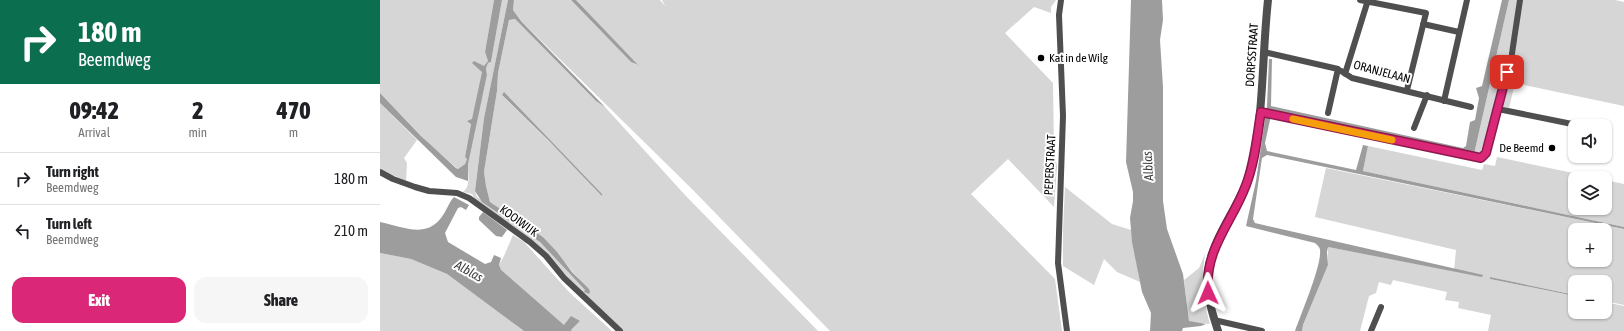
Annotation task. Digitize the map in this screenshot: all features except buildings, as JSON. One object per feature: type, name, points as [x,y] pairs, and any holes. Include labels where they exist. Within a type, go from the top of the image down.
[{"type":"street","name":"PEPERSTRAAT","points":[[1061,0],[1059,22],[1063,116],[1058,263],[1067,331]]},
{"type":"street","name":"DORPSSTRAAT","points":[[1218,331],[1209,303],[1208,271],[1215,246],[1242,194],[1249,177],[1261,112],[1268,0]]},
{"type":"street","points":[[1360,0],[1386,6],[1400,6],[1426,12],[1408,90]]},
{"type":"street","points":[[1444,101],[1466,0]]},
{"type":"street","points":[[1261,112],[1481,158],[1486,153],[1511,60],[1520,0]]},
{"type":"street","points":[[1345,74],[1368,1]]},
{"type":"street","points":[[1423,24],[1459,32]]},
{"type":"street","name":"ORANJELAAN","points":[[1264,52],[1338,69],[1352,78],[1408,90],[1444,101],[1471,107]]},
{"type":"street","points":[[1328,113],[1338,69]]},
{"type":"street","points":[[1414,128],[1427,95]]},
{"type":"street","points":[[1498,108],[1568,123]]},
{"type":"street","name":"KOOIWIJK","points":[[380,172],[393,179],[415,187],[429,191],[457,193],[469,198],[530,242],[546,256],[564,278],[620,331]]},
{"type":"street","points":[[1371,331],[1381,307]]},
{"type":"street","points":[[1214,320],[1262,331]]},
{"type":"shaded area","points":[[380,0],[494,0],[485,52],[488,61],[471,124],[465,157],[467,159],[465,164],[458,169],[429,144],[380,93]]},
{"type":"shaded area","points":[[502,0],[508,0],[484,118],[475,191],[477,197],[540,242],[585,290],[586,294],[589,291],[543,237],[490,202],[484,172],[497,91],[498,73],[509,20],[515,19],[596,101],[605,107],[685,195],[818,331],[623,331],[571,281],[557,265],[475,199],[472,194],[463,192],[466,189],[468,182],[468,163],[487,75],[486,68],[488,63],[491,62]],"holes":[[[504,93],[602,194],[502,95]]]},
{"type":"shaded area","points":[[514,0],[571,0],[631,62],[637,65],[576,0],[660,0],[665,6],[662,0],[1056,0],[1051,7],[1051,13],[1034,7],[1005,33],[1053,83],[1054,151],[1057,166],[1054,207],[1008,159],[971,194],[1055,279],[1062,331],[830,331],[692,189],[521,21],[513,10]]},
{"type":"shaded area","points":[[1509,0],[1517,0],[1513,38],[1483,145],[1480,153],[1474,154]]},
{"type":"shaded area","points":[[1521,0],[1615,0],[1624,2],[1624,106],[1515,83],[1509,108],[1502,106],[1518,36]]},
{"type":"shaded area","points":[[380,103],[417,140],[404,158],[407,163],[406,181],[380,169]]},
{"type":"shaded area","points":[[1368,146],[1482,170],[1484,164],[1495,166],[1497,157],[1568,172],[1568,215],[1363,171]]},
{"type":"shaded area","points":[[1326,168],[1595,223],[1568,223],[1568,267],[1612,267],[1612,227],[1624,229],[1624,305],[1612,302],[1612,275],[1568,275],[1568,294],[1490,277],[1490,279],[1568,295],[1568,319],[1612,319],[1612,303],[1624,306],[1624,331],[1488,331],[1491,315],[1458,308],[1459,302],[1445,300],[1447,292],[1393,280],[1391,285],[1379,282],[1376,293],[1369,296],[1360,331],[1302,331],[1303,325],[1328,265],[1328,247],[1454,271],[1456,250],[1315,217]]},
{"type":"shaded area","points":[[1612,181],[1624,184],[1624,227],[1612,224],[1612,223],[1568,215],[1612,215]]},
{"type":"shaded area","points":[[1065,187],[1112,224],[1131,230],[1140,282],[1117,272],[1104,259],[1094,285],[1063,266]]},
{"type":"shaded area","points":[[513,235],[524,242],[570,293],[612,331],[572,331],[571,330],[580,321],[568,320],[565,326],[500,270],[499,265]]},
{"type":"shaded area","points":[[380,253],[411,259],[447,274],[524,331],[380,331]]},
{"type":"shaded area","points":[[1205,254],[1203,289],[1210,324],[1189,322],[1184,280],[1199,268]]},
{"type":"water","points":[[494,0],[502,0],[491,62],[488,63],[486,68],[487,75],[468,164],[468,181],[456,177],[380,103],[380,93],[421,136],[456,168],[458,169],[465,164],[467,159],[465,157],[471,124],[467,121],[472,119],[482,72],[472,63],[474,61],[484,66],[488,61],[485,52]]},
{"type":"water","points":[[508,0],[514,0],[513,10],[521,21],[605,107],[596,101],[515,19],[509,20],[498,73],[497,91],[484,172],[490,202],[543,237],[557,252],[572,272],[589,289],[589,294],[584,292],[585,290],[540,242],[482,202],[475,191],[484,118]]},
{"type":"water","points":[[571,0],[576,0],[638,65],[631,62]]},
{"type":"water","name":"Alblas","points":[[1131,0],[1162,0],[1163,20],[1160,40],[1163,87],[1163,201],[1167,229],[1183,274],[1189,321],[1206,324],[1183,328],[1182,331],[1150,331],[1151,313],[1142,292],[1132,242],[1130,218],[1133,192],[1126,162]]},
{"type":"water","points":[[1502,0],[1509,0],[1474,154],[1272,111],[1265,143],[1267,151],[1356,170],[1363,145],[1368,146],[1363,171],[1605,223],[1595,223],[1267,155],[1262,158],[1253,219],[1255,223],[1483,275],[1482,277],[1328,247],[1328,265],[1303,325],[1302,331],[1295,331],[1315,278],[1320,257],[1320,248],[1315,243],[1246,226],[1256,181],[1267,106],[1269,59],[1272,59],[1271,106],[1463,148],[1466,146],[1470,122],[1475,120],[1479,98],[1476,88],[1482,86]]},
{"type":"water","points":[[504,92],[602,194],[602,196],[502,95]]},
{"type":"water","name":"Alblas","points":[[454,197],[469,205],[466,210],[461,207],[458,208],[445,233],[448,242],[485,264],[491,262],[494,255],[501,258],[499,265],[501,270],[564,325],[571,316],[580,321],[571,330],[572,331],[524,331],[447,274],[411,259],[380,253],[380,222],[420,230],[428,228],[441,218]]},
{"type":"water","points":[[483,212],[507,230],[502,237],[496,236],[479,220],[479,217]]},
{"type":"water","points":[[1612,224],[1624,227],[1624,229],[1612,227]]},
{"type":"water","points":[[1490,277],[1568,295],[1490,279]]},
{"type":"slow traffic","points":[[1293,119],[1392,140]]},
{"type":"place","name":"Kat in de Wilg","points":[[1041,58]]},
{"type":"place","name":"De Beemd","points":[[1552,148]]},
{"type":"route","points":[[1208,293],[1207,282],[1211,258],[1215,246],[1242,194],[1249,177],[1261,112],[1481,158],[1486,153],[1507,72]]}]
